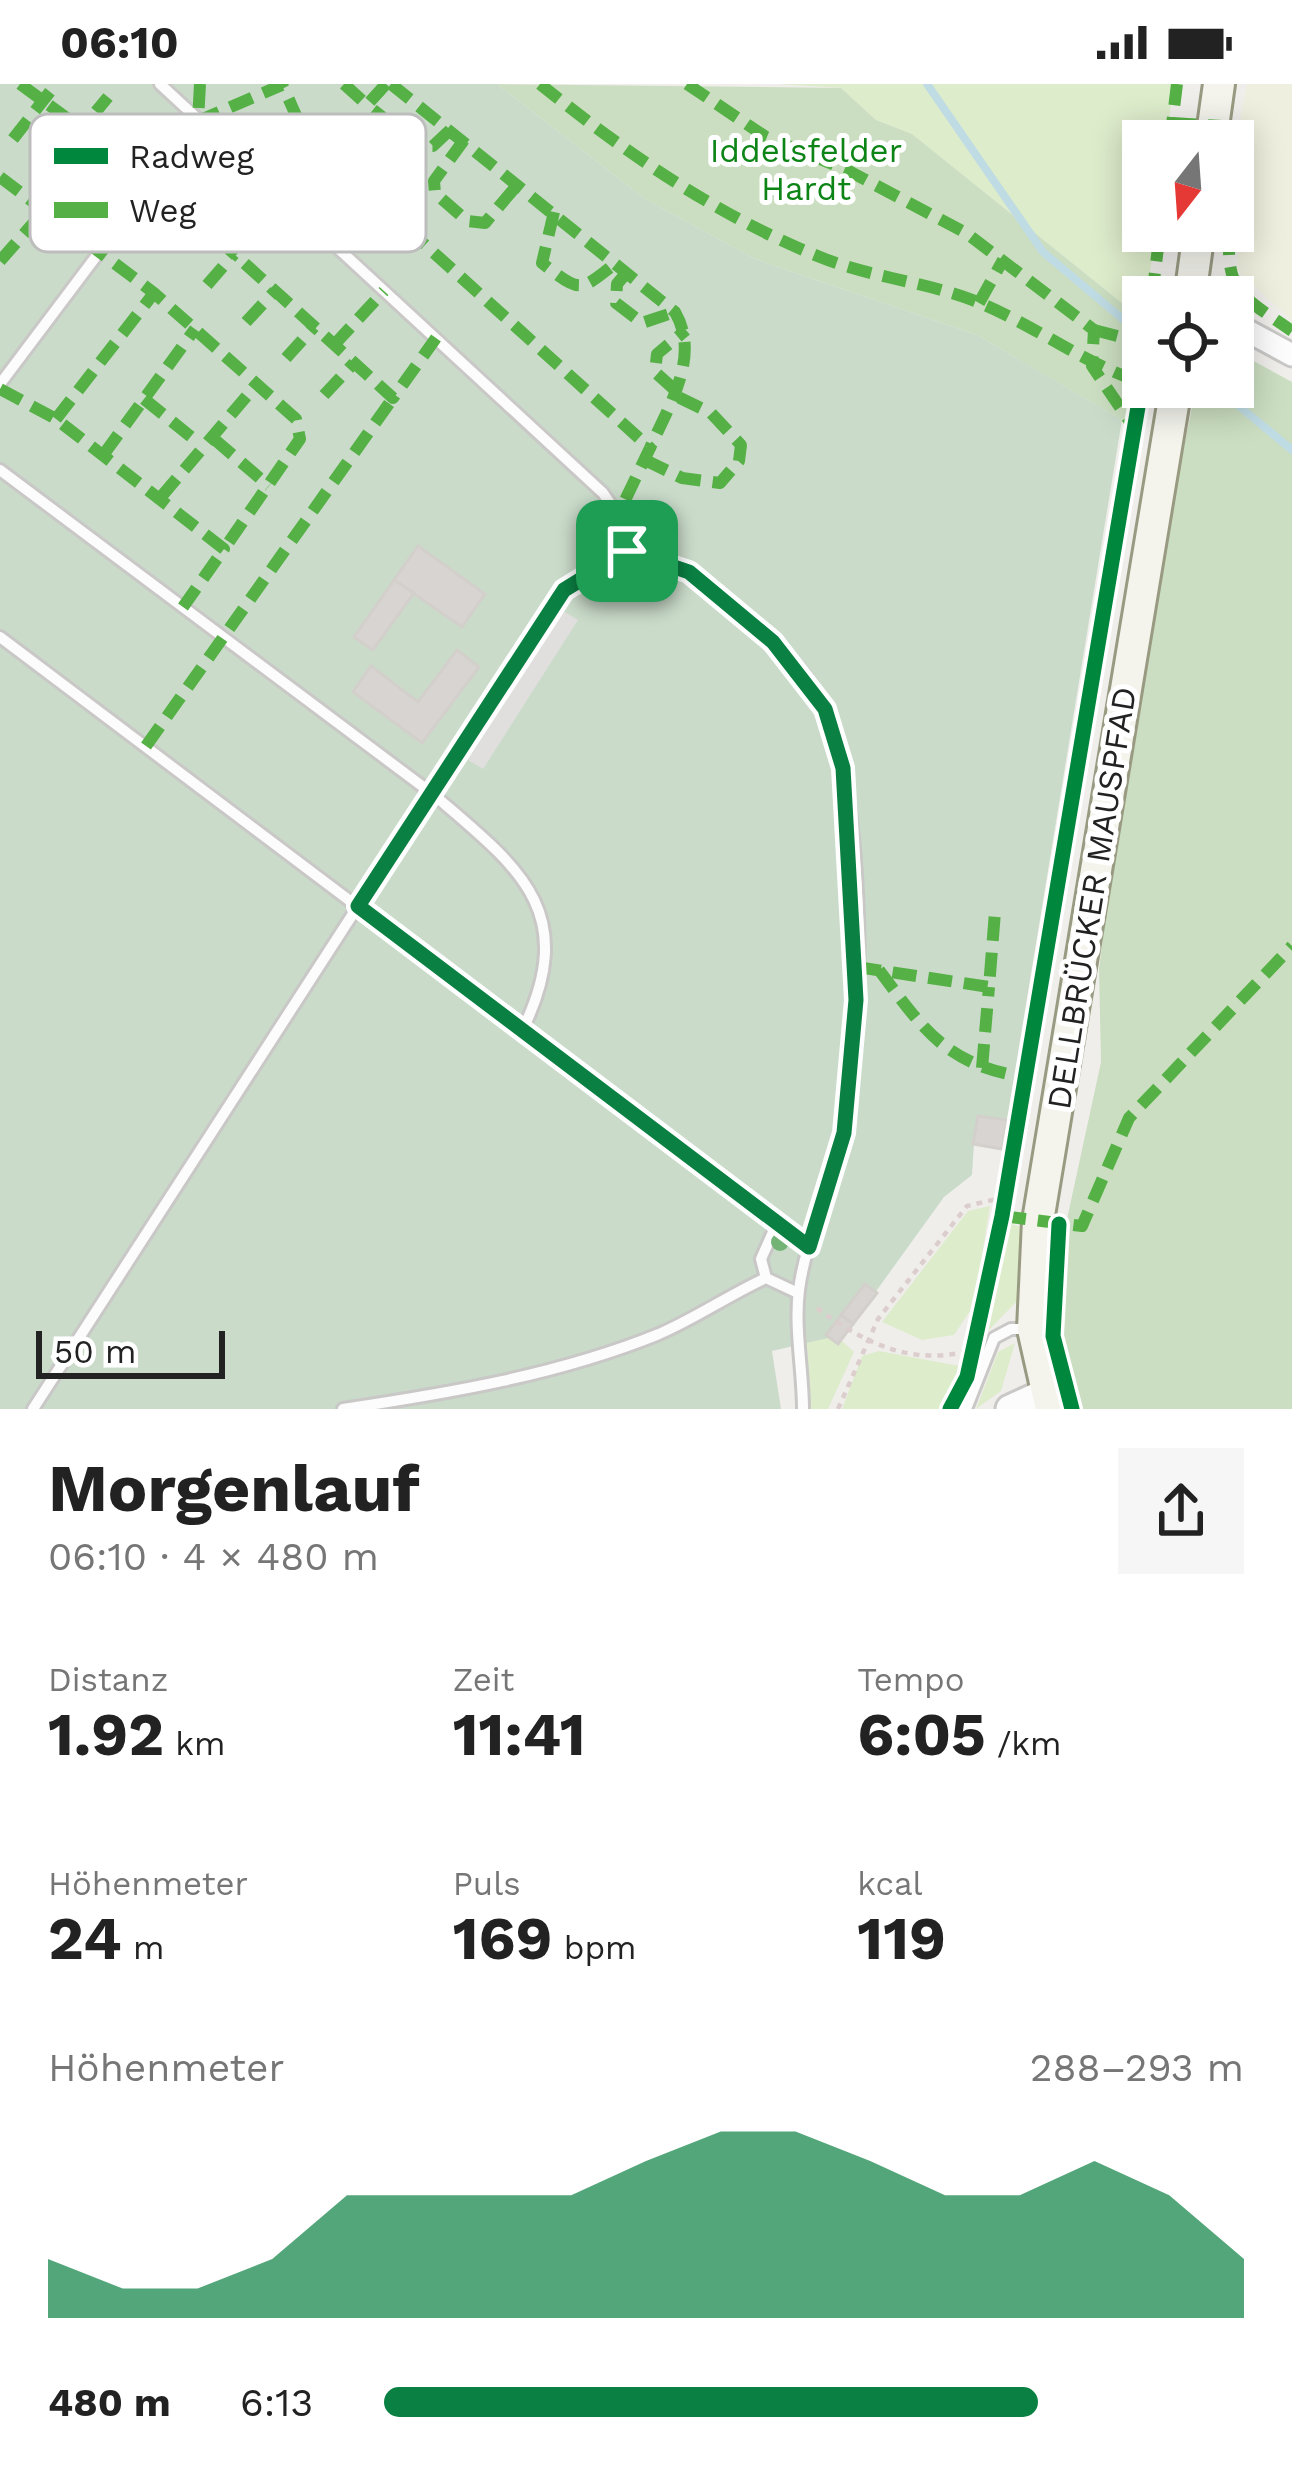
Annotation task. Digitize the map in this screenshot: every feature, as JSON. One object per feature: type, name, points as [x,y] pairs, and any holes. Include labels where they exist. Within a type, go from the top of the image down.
[{"type":"main road","points":[[1214,120],[1219,84]]},
{"type":"main road","name":"DELLBRÜCKER MAUSPFAD","points":[[1048,1401],[1033,1329],[1045,1173],[1172,408]]},
{"type":"street","points":[[1254,334],[1292,355]]},
{"type":"street","points":[[1010,1409],[1048,1401]]},
{"type":"lane","points":[[160,84],[191,114]]},
{"type":"lane","points":[[0,384],[99,252]]},
{"type":"lane","points":[[340,252],[603,494],[619,515],[627,551]]},
{"type":"lane","points":[[0,470],[434,795],[500,852],[536,898],[548,944],[546,972],[524,1029]]},
{"type":"lane","points":[[33,1409],[564,590],[627,551]]},
{"type":"lane","points":[[627,551],[689,572],[773,642],[825,709],[843,768],[856,1000],[844,1133],[798,1293],[803,1409]]},
{"type":"lane","points":[[0,638],[809,1247]]},
{"type":"lane","points":[[766,1278],[761,1259],[777,1223]]},
{"type":"lane","points":[[766,1278],[798,1293]]},
{"type":"lane","points":[[343,1409],[476,1386],[598,1355],[659,1334],[766,1278]]},
{"type":"lane","points":[[966,1409],[994,1338],[1011,1329],[1033,1329]]},
{"type":"path","points":[[838,1409],[865,1340],[967,1206],[1005,1197]]},
{"type":"path","points":[[798,1293],[865,1340],[930,1358],[975,1349]]},
{"type":"green space","points":[[0,84],[497,84],[645,199],[755,259],[977,335],[1122,420],[1007,1120],[974,1143],[972,1175],[944,1197],[838,1344],[828,1338],[772,1351],[781,1409],[0,1409]]},
{"type":"green space","name":"Iddelsfelder Hardt","points":[[497,84],[841,88],[876,120],[912,134],[1122,303],[1122,408],[1134,408],[1132,426],[977,335],[755,259],[645,199]]},
{"type":"green space","points":[[777,84],[1173,84],[1169,120],[1122,120],[1122,252],[1153,252],[1149,276],[1122,276],[1122,303],[912,134],[876,120],[841,88]]},
{"type":"green space","points":[[1247,84],[1292,84],[1292,321],[1254,286],[1254,276],[1237,270],[1237,252],[1254,252],[1254,120],[1240,120]]},
{"type":"green space","points":[[1254,361],[1292,382],[1292,1409],[1076,1409],[1058,1337],[1064,1233],[1101,1062],[1099,969],[1133,702],[1192,408],[1254,408]]},
{"type":"green space","points":[[990,1206],[974,1305],[954,1335],[922,1340],[882,1322],[968,1211]]},
{"type":"green space","points":[[1007,1223],[1022,1227],[1017,1301],[987,1332]]},
{"type":"green space","points":[[826,1326],[854,1352],[828,1409],[811,1409],[806,1332]]},
{"type":"green space","points":[[1015,1343],[1001,1391],[976,1409],[998,1352]]},
{"type":"green space","points":[[879,1351],[965,1367],[943,1409],[842,1409],[862,1356]]},
{"type":"shaded area","points":[[563,611],[578,620],[483,769],[468,760]]},
{"type":"building","points":[[418,546],[485,594],[462,627],[394,580]]},
{"type":"building","points":[[394,580],[414,593],[373,650],[354,637]]},
{"type":"building","points":[[457,650],[479,667],[422,743],[353,692],[371,666],[418,702]]},
{"type":"building","points":[[978,1116],[1007,1120],[1002,1149],[973,1144]]},
{"type":"building","points":[[865,1284],[877,1293],[853,1324],[841,1315]]},
{"type":"building","points":[[841,1315],[853,1324],[838,1344],[826,1335]]},
{"type":"waterway","points":[[927,84],[1043,252],[1122,318]]},
{"type":"waterway","points":[[1241,408],[1292,450]]},
{"type":"marked path","points":[[20,84],[61,114]]},
{"type":"marked path","points":[[33,114],[56,84]]},
{"type":"marked path","points":[[198,114],[200,84]]},
{"type":"marked path","points":[[344,84],[367,105]]},
{"type":"marked path","points":[[378,114],[367,105],[386,84]]},
{"type":"marked path","points":[[391,84],[675,312],[682,329],[684,363],[650,448]]},
{"type":"marked path","points":[[540,84],[639,158],[745,222],[841,264],[987,306],[1122,374]]},
{"type":"marked path","points":[[687,84],[766,137],[847,170],[966,233],[1094,330],[1092,366],[1134,428]]},
{"type":"marked path","points":[[1173,120],[1177,84]]},
{"type":"marked path","points":[[214,114],[282,85],[296,114]]},
{"type":"marked path","points":[[94,114],[108,97]]},
{"type":"marked path","points":[[13,139],[30,117]]},
{"type":"marked path","points":[[426,146],[433,146],[450,130]]},
{"type":"marked path","points":[[464,140],[434,181],[435,193],[467,221],[485,223],[518,184]]},
{"type":"marked path","points":[[0,177],[30,200]]},
{"type":"marked path","points":[[554,212],[542,263],[580,285],[617,262]]},
{"type":"marked path","points":[[0,261],[30,227]]},
{"type":"marked path","points":[[426,246],[650,448],[618,515]]},
{"type":"marked path","points":[[100,252],[154,293],[296,419],[300,439],[224,549]]},
{"type":"marked path","points":[[232,252],[393,398],[436,338]]},
{"type":"marked path","points":[[1155,276],[1157,252]]},
{"type":"marked path","points":[[1229,252],[1241,292],[1292,331]]},
{"type":"marked path","points":[[207,285],[234,254]]},
{"type":"marked path","points":[[979,303],[1003,260]]},
{"type":"marked path","points":[[628,271],[617,284],[616,303],[642,323],[675,312]]},
{"type":"marked path","points":[[246,322],[275,291]]},
{"type":"marked path","points":[[334,345],[384,291]]},
{"type":"marked path","points":[[56,419],[154,293]]},
{"type":"marked path","points":[[286,358],[314,327]]},
{"type":"marked path","points":[[104,454],[195,329]]},
{"type":"marked path","points":[[675,390],[655,372],[657,354],[686,330]]},
{"type":"marked path","points":[[1094,330],[1122,337]]},
{"type":"marked path","points":[[324,395],[354,363]]},
{"type":"marked path","points":[[161,497],[257,384]]},
{"type":"marked path","points":[[0,389],[56,419],[224,549],[183,607]]},
{"type":"marked path","points":[[645,460],[682,478],[720,483],[739,461],[741,445],[711,413],[674,395]]},
{"type":"marked path","points":[[146,746],[393,398]]},
{"type":"marked path","points":[[144,399],[200,444]]},
{"type":"marked path","points":[[214,439],[269,486]]},
{"type":"marked path","points":[[857,967],[989,987],[995,912]]},
{"type":"marked path","points":[[1002,1216],[1082,1226],[1129,1118],[1292,946]]},
{"type":"marked path","points":[[879,970],[924,1027],[955,1053],[1024,1077]]},
{"type":"marked path","points":[[982,1068],[989,987]]},
{"type":"cycle path","points":[[950,1409],[967,1377],[1002,1216],[1138,408]]},
{"type":"cycle path","points":[[1059,1224],[1053,1336],[1072,1409]]},
{"type":"route","points":[[627,551],[656,556],[689,572],[773,642],[825,709],[843,768],[850,828],[856,1000],[844,1133],[809,1247],[358,906],[564,590],[586,572],[627,551]]}]
